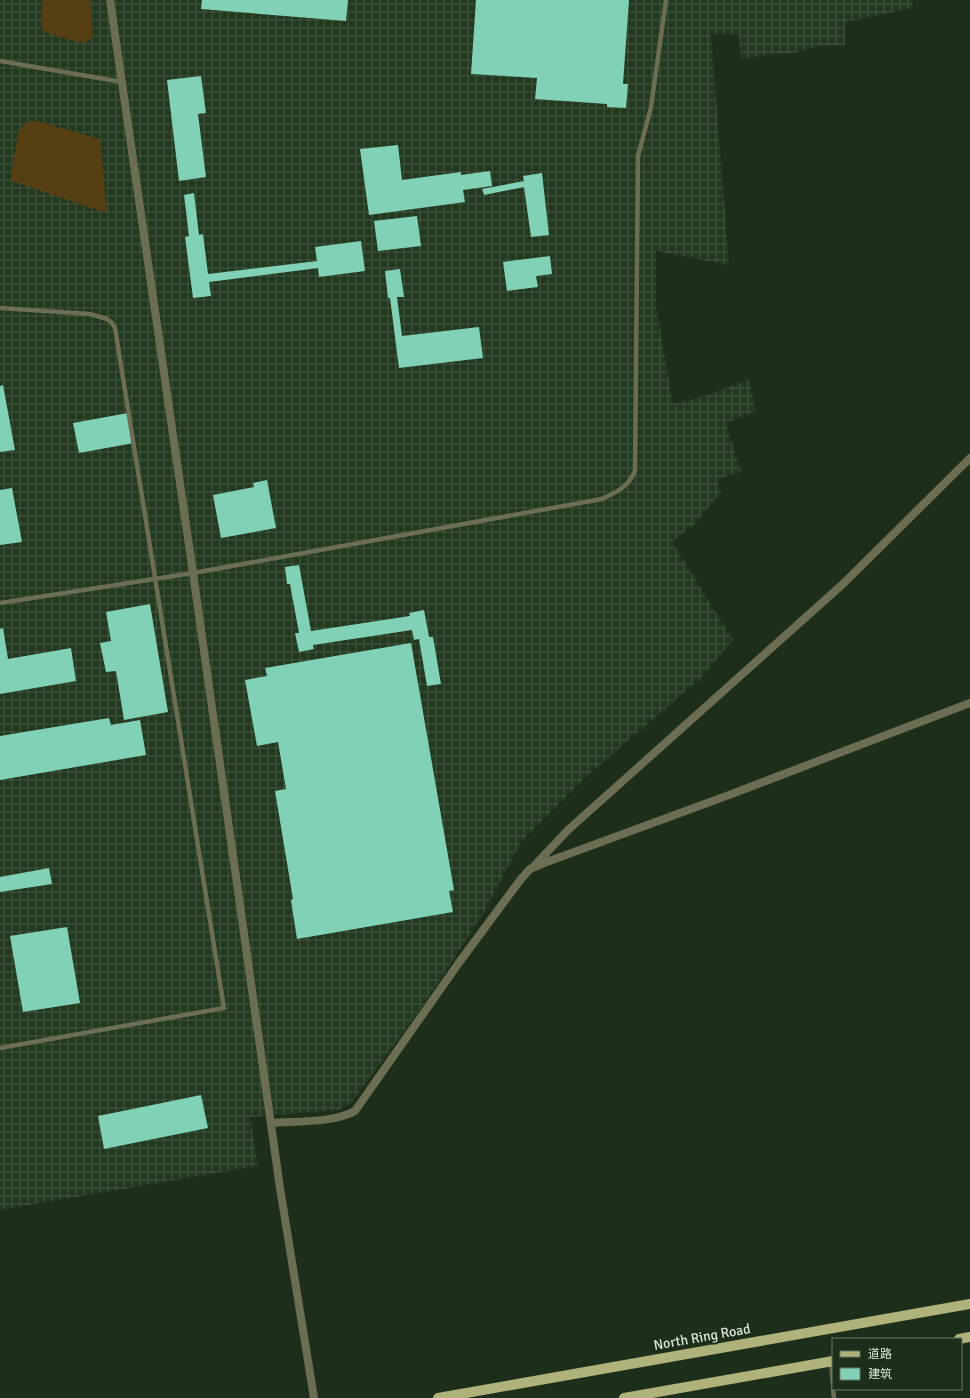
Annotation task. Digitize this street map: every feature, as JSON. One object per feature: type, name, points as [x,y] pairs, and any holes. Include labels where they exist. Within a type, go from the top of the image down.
[{"type":"main road","name":"North Ring Road","points":[[438,1398],[970,1304]]},
{"type":"main road","points":[[624,1398],[832,1361]]},
{"type":"street","points":[[110,0],[280,1188],[314,1398]]},
{"type":"street","points":[[271,1123],[330,1119],[346,1116],[355,1111],[458,964],[530,869],[568,830],[844,583],[970,458]]},
{"type":"street","points":[[530,869],[970,703]]},
{"type":"lane","points":[[0,603],[193,573],[602,499],[620,490],[630,481],[635,471],[638,156],[651,107],[666,0]]},
{"type":"lane","points":[[0,61],[122,82]]},
{"type":"lane","points":[[0,308],[90,314],[107,319],[115,328],[224,1008],[0,1048]]},
{"type":"shaded area","points":[[0,0],[912,0],[913,8],[845,22],[845,45],[819,46],[793,53],[769,54],[741,60],[739,35],[711,34],[729,265],[656,251],[656,306],[673,404],[705,396],[749,379],[756,411],[726,423],[741,472],[717,479],[721,492],[695,524],[672,542],[733,640],[701,678],[587,776],[521,842],[483,914],[424,1004],[351,1103],[338,1110],[250,1117],[258,1166],[0,1210]]},
{"type":"shaded area","points":[[43,0],[90,0],[93,32],[92,38],[86,42],[80,43],[44,32],[41,24]]},
{"type":"shaded area","points":[[30,121],[37,121],[100,139],[107,211],[103,212],[12,181],[11,177],[18,133],[24,124]]},
{"type":"building","points":[[202,0],[348,0],[346,21],[201,9]]},
{"type":"building","points":[[476,0],[629,0],[623,84],[628,84],[626,108],[607,107],[607,104],[535,99],[537,78],[471,74]]},
{"type":"building","points":[[201,76],[206,113],[198,114],[206,177],[179,181],[167,80]]},
{"type":"building","points":[[398,145],[402,180],[461,172],[461,175],[490,171],[492,186],[463,190],[465,202],[369,215],[360,149]]},
{"type":"building","points":[[542,173],[549,235],[531,237],[524,187],[484,195],[482,189],[524,181],[523,176]]},
{"type":"building","points":[[194,193],[199,235],[203,234],[208,274],[317,261],[315,247],[361,241],[365,271],[319,277],[318,268],[209,282],[211,296],[193,298],[185,237],[189,236],[184,195]]},
{"type":"building","points":[[417,216],[421,246],[378,251],[374,221]]},
{"type":"building","points":[[550,256],[552,274],[536,276],[538,287],[507,291],[503,262]]},
{"type":"building","points":[[400,269],[404,297],[397,297],[402,336],[479,327],[483,358],[399,368],[385,271]]},
{"type":"building","points":[[3,385],[15,450],[0,452],[0,386]]},
{"type":"building","points":[[128,413],[134,443],[79,453],[73,423]]},
{"type":"building","points":[[267,480],[276,528],[221,538],[213,495],[254,487],[253,483]]},
{"type":"building","points":[[12,488],[22,542],[0,545],[0,490]]},
{"type":"building","points":[[299,565],[311,631],[410,616],[409,613],[424,610],[429,637],[433,637],[441,684],[427,686],[419,639],[414,640],[412,630],[313,645],[314,649],[299,652],[295,633],[299,633],[290,584],[287,584],[285,567]]},
{"type":"building","points":[[150,604],[168,712],[124,720],[116,671],[106,672],[100,643],[111,641],[106,612]]},
{"type":"building","points":[[3,628],[8,659],[71,648],[76,681],[0,694],[0,629]]},
{"type":"building","points":[[411,643],[454,890],[449,891],[453,912],[297,939],[291,900],[293,899],[275,791],[286,789],[278,742],[257,746],[245,680],[267,676],[265,668]]},
{"type":"building","points":[[109,718],[111,725],[140,720],[146,755],[0,780],[0,736]]},
{"type":"building","points":[[49,868],[52,884],[0,892],[0,877]]},
{"type":"building","points":[[67,927],[80,1003],[23,1012],[10,936]]},
{"type":"building","points":[[201,1095],[208,1128],[104,1149],[98,1116]]}]
